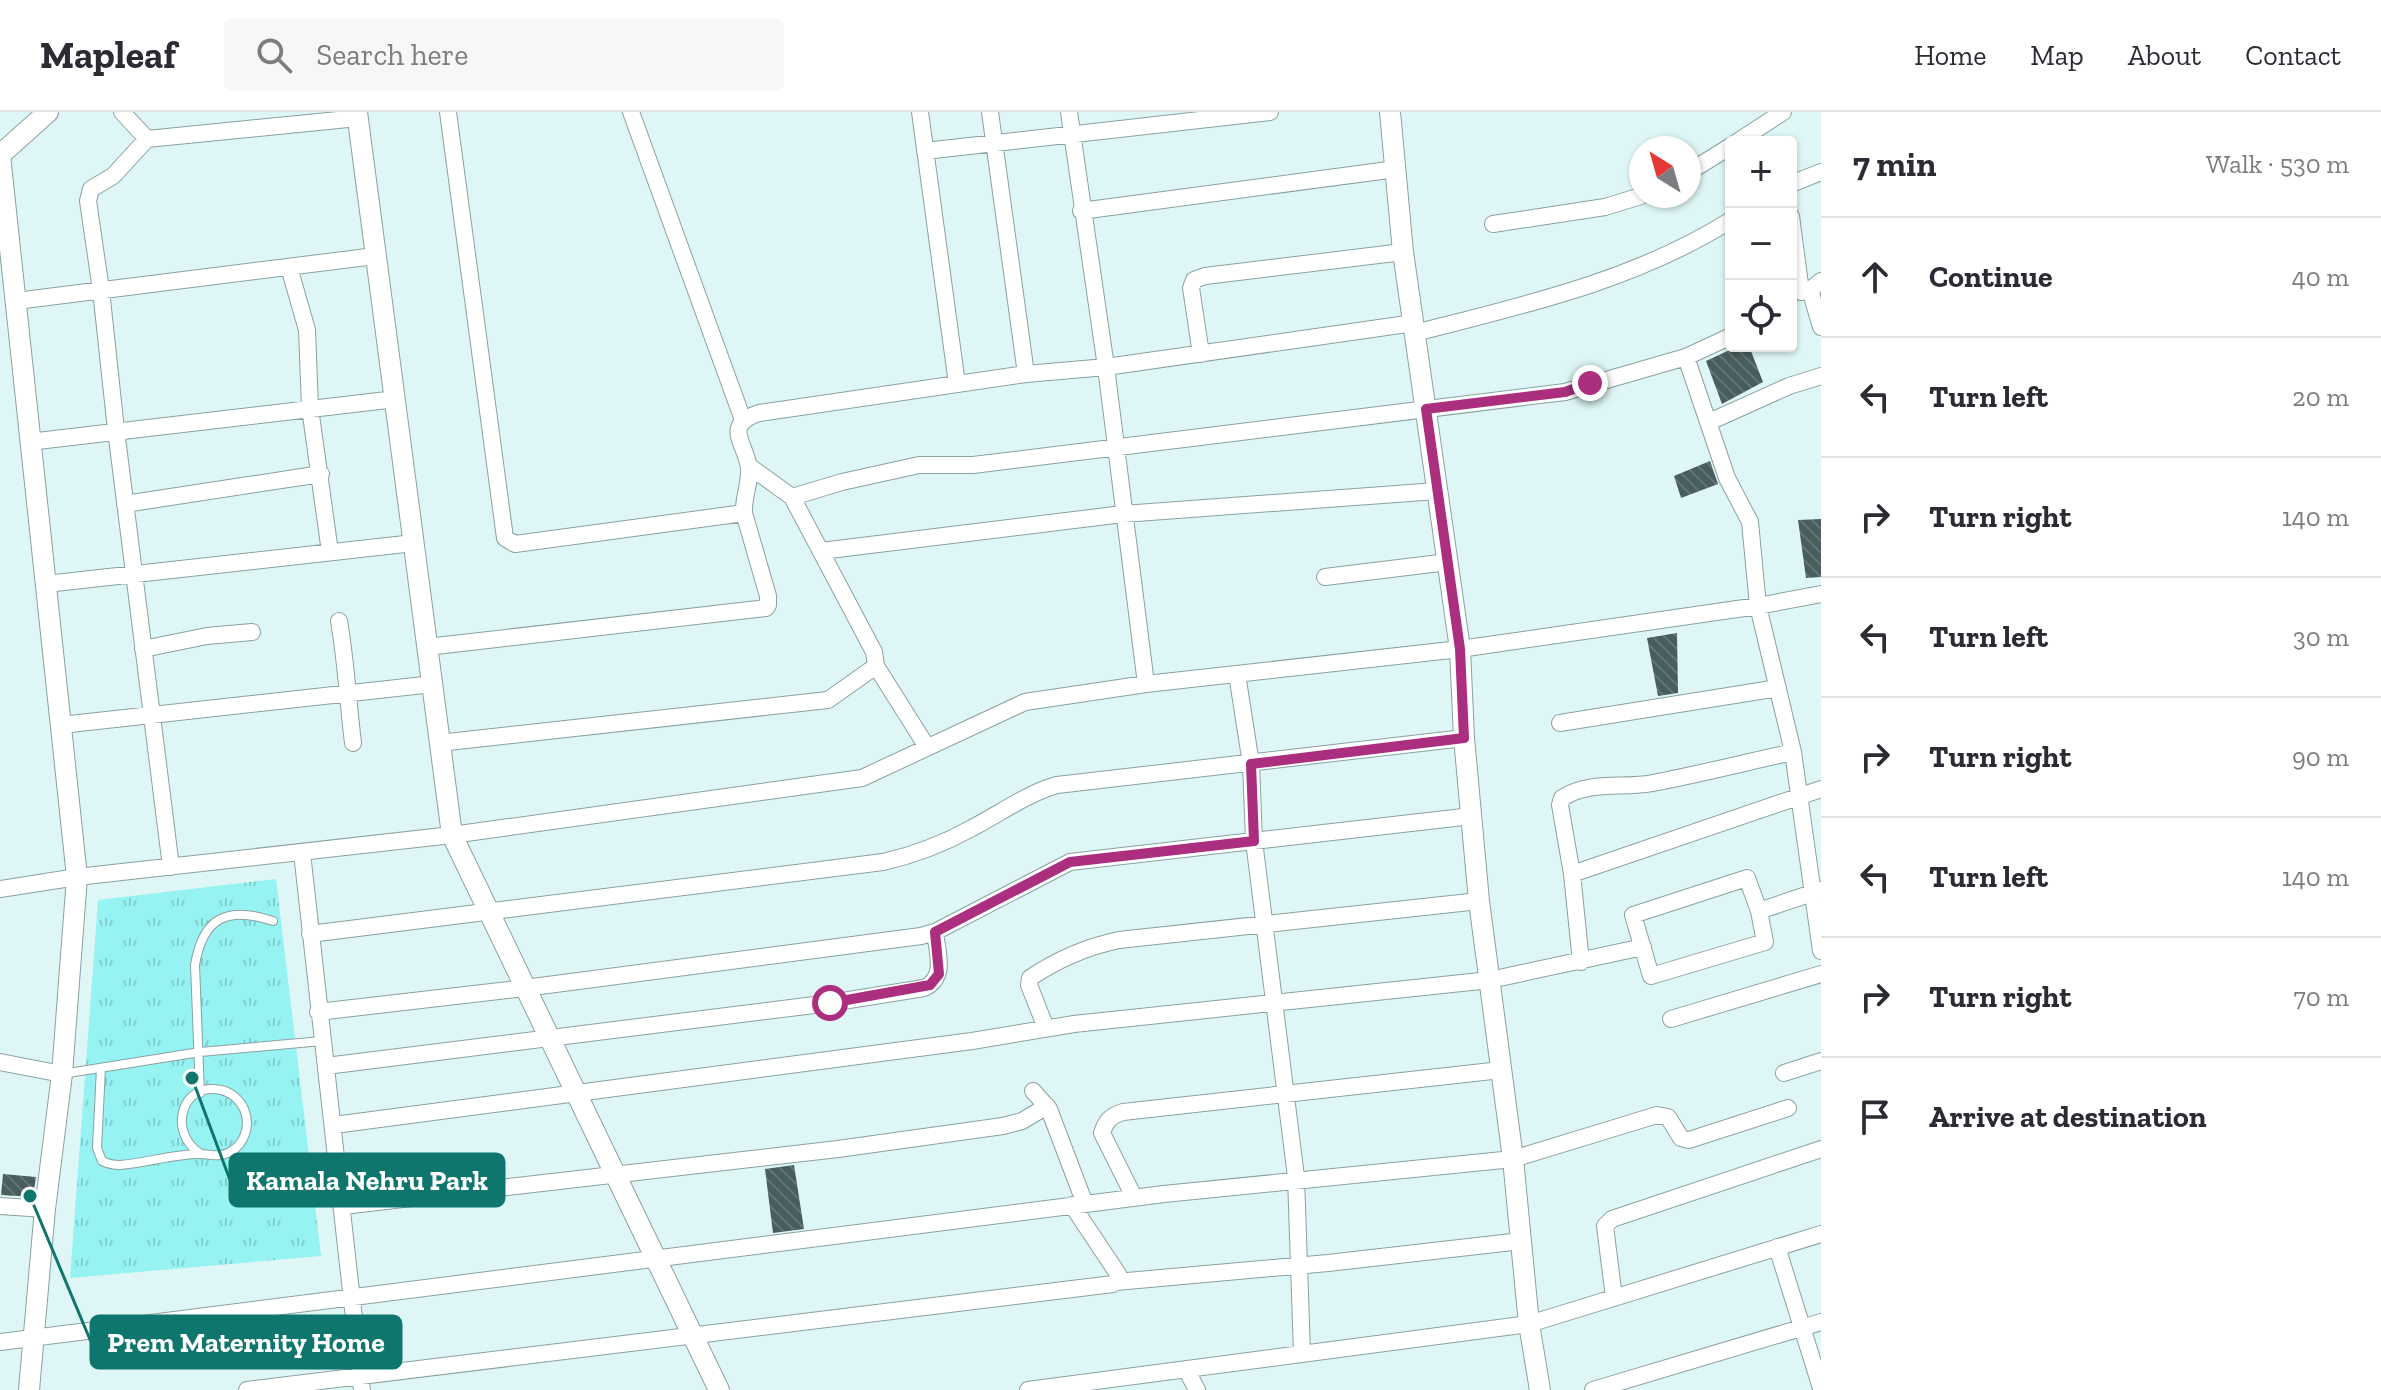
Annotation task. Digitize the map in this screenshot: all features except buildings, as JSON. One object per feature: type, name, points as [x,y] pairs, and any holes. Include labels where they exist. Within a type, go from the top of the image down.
[{"type":"street","points":[[29,1390],[45,1209],[62,1074],[77,877],[0,155],[48,112]]},
{"type":"street","points":[[122,112],[147,139]]},
{"type":"street","points":[[448,112],[505,538],[515,544],[744,513]]},
{"type":"street","points":[[631,112],[743,420]]},
{"type":"street","points":[[920,112],[957,384]]},
{"type":"street","points":[[990,112],[1026,374]]},
{"type":"street","points":[[1069,112],[1106,367],[1146,684]]},
{"type":"street","points":[[925,151],[1270,112]]},
{"type":"street","points":[[1390,112],[1403,252],[1460,649],[1464,738],[1479,901],[1513,1159],[1529,1324],[1540,1390]]},
{"type":"street","points":[[1746,136],[1783,112]]},
{"type":"street","points":[[171,867],[88,192],[113,176],[147,139],[358,115],[452,835],[719,1390]]},
{"type":"street","points":[[1701,165],[1725,150]]},
{"type":"street","points":[[1081,211],[1396,169]]},
{"type":"street","points":[[1797,182],[1821,172]]},
{"type":"street","points":[[1493,224],[1605,207],[1629,200]]},
{"type":"street","points":[[427,647],[766,608],[769,600],[744,513],[743,499],[749,466],[738,436],[743,420],[759,413],[1026,374],[1106,367],[1414,328],[1575,292],[1650,264],[1725,223]]},
{"type":"street","points":[[1201,354],[1191,288],[1194,280],[1403,252]]},
{"type":"street","points":[[16,301],[375,256]]},
{"type":"street","points":[[1797,262],[1801,292]]},
{"type":"street","points":[[289,267],[307,330],[310,408],[330,552]]},
{"type":"street","points":[[1821,281],[1810,290],[1821,327]]},
{"type":"street","points":[[792,497],[919,465],[973,465],[1565,392],[1686,357],[1725,339]]},
{"type":"street","points":[[1686,357],[1727,478],[1750,522],[1758,606],[1793,752],[1798,799],[1818,891],[1821,951]]},
{"type":"street","points":[[1709,422],[1789,386],[1821,376]]},
{"type":"street","points":[[29,442],[396,399]]},
{"type":"street","points":[[749,466],[792,497],[874,652],[876,666],[927,747]]},
{"type":"street","points":[[125,504],[321,474]]},
{"type":"street","points":[[821,551],[1123,514],[1437,491]]},
{"type":"street","points":[[46,584],[414,543]]},
{"type":"street","points":[[1325,577],[1448,562]]},
{"type":"street","points":[[0,889],[77,877],[452,835],[862,778],[1025,702],[1146,684],[1460,649],[1821,594]]},
{"type":"street","points":[[339,621],[345,644],[343,658],[353,743]]},
{"type":"street","points":[[143,649],[207,636],[252,632]]},
{"type":"street","points":[[439,743],[828,700],[876,666]]},
{"type":"street","points":[[1237,674],[1251,764],[1254,841],[1295,1181],[1302,1354]]},
{"type":"street","points":[[61,725],[433,684]]},
{"type":"street","points":[[1560,723],[1778,688]]},
{"type":"street","points":[[310,934],[883,862],[907,856],[969,830],[1038,791],[1057,785],[1464,738]]},
{"type":"street","points":[[1581,962],[1572,874],[1560,805],[1565,796],[1608,784],[1652,783],[1793,752]]},
{"type":"street","points":[[1572,874],[1821,789]]},
{"type":"street","points":[[318,1012],[905,938],[935,932],[1070,862],[1472,816]]},
{"type":"street","points":[[302,853],[362,1383]]},
{"type":"street","points":[[1747,878],[1759,911],[1765,942],[1651,976],[1633,915],[1747,878]]},
{"type":"street","points":[[1759,911],[1818,891]]},
{"type":"street","points":[[1046,1028],[1029,985],[1030,978],[1077,951],[1119,940],[1479,901]]},
{"type":"street","points":[[326,1066],[830,1003],[924,988],[934,983],[939,974],[935,932]]},
{"type":"street","points":[[334,1125],[972,1041],[1046,1028],[1490,980],[1643,947]]},
{"type":"street","points":[[1671,1019],[1821,974]]},
{"type":"street","points":[[1784,1073],[1821,1061]]},
{"type":"street","points":[[0,1062],[62,1074]]},
{"type":"street","points":[[1134,1197],[1102,1133],[1113,1115],[1501,1070]]},
{"type":"street","points":[[1033,1091],[1047,1106],[1079,1204],[1118,1274],[1116,1282]]},
{"type":"street","points":[[343,1206],[1003,1126],[1022,1121],[1047,1106]]},
{"type":"street","points":[[0,1342],[1134,1197],[1513,1159],[1657,1115],[1664,1115],[1673,1121],[1684,1140],[1788,1108]]},
{"type":"street","points":[[1614,1298],[1605,1226],[1612,1219],[1821,1149]]},
{"type":"street","points":[[0,1206],[45,1209]]},
{"type":"street","points":[[1028,1390],[1529,1324],[1821,1234]]},
{"type":"street","points":[[247,1390],[362,1383],[691,1335],[1116,1282],[1298,1266],[1521,1241]]},
{"type":"street","points":[[1777,1247],[1821,1388]]},
{"type":"street","points":[[1593,1390],[1821,1322]]},
{"type":"street","points":[[1186,1369],[1197,1390]]},
{"type":"lane","points":[[200,1093],[195,965],[204,937],[218,920],[237,912],[252,913],[273,921]]},
{"type":"lane","points":[[62,1074],[200,1052],[322,1041]]},
{"type":"lane","points":[[101,1068],[97,1148],[102,1161],[120,1165],[201,1154],[223,1155],[233,1150],[241,1143],[247,1122],[240,1101],[231,1094],[210,1090],[200,1093],[184,1108],[181,1129],[192,1148],[201,1154]]},
{"type":"green space","points":[[276,879],[321,1256],[70,1278],[98,900]]},
{"type":"place","name":"Kamala Nehru Park","points":[[192,1078]]},
{"type":"place","name":"Prem Maternity Home","points":[[30,1196]]},
{"type":"route","points":[[830,1003],[924,988],[934,983],[939,974],[935,932],[1070,862],[1254,841],[1251,764],[1464,738],[1460,649],[1426,409],[1565,392],[1590,383]]}]
